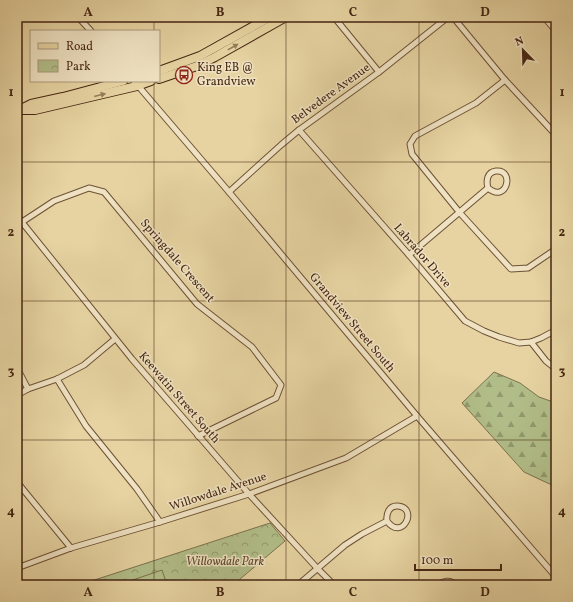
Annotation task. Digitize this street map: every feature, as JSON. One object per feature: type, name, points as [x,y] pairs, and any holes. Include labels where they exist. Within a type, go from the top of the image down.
[{"type":"main road","points":[[160,71],[200,56],[270,17]]},
{"type":"main road","points":[[160,78],[197,66],[250,39],[286,17]]},
{"type":"main road","points":[[19,110],[31,104],[119,82]]},
{"type":"main road","points":[[19,110],[35,110],[136,83]]},
{"type":"street","points":[[78,17],[90,30]]},
{"type":"street","points":[[334,17],[379,72]]},
{"type":"street","name":"Belvedere Avenue","points":[[230,192],[299,130],[379,72],[448,17]]},
{"type":"street","points":[[453,17],[505,80],[556,135]]},
{"type":"street","points":[[544,17],[556,31]]},
{"type":"street","points":[[505,80],[476,103],[415,136],[410,144],[412,154],[460,213],[511,269],[528,268],[556,250]]},
{"type":"street","name":"Grandview Street South","points":[[136,83],[230,192],[417,416],[556,577]]},
{"type":"street","name":"Labrador Drive","points":[[299,130],[465,321],[484,331],[519,343],[531,342],[556,330]]},
{"type":"street","points":[[499,171],[505,175],[508,181],[506,188],[497,192],[494,192],[488,188],[487,178],[492,173],[499,171]]},
{"type":"street","name":"Springdale Crescent","points":[[22,222],[54,201],[89,188],[104,192],[197,304],[252,347],[281,385],[276,398],[198,436]]},
{"type":"street","points":[[409,255],[488,188]]},
{"type":"street","name":"Keewatin Street South","points":[[17,216],[115,339],[198,436],[248,494],[334,585]]},
{"type":"street","points":[[17,395],[28,389],[57,379],[84,365],[115,339]]},
{"type":"street","points":[[531,342],[546,361],[556,370]]},
{"type":"street","points":[[17,368],[28,389]]},
{"type":"street","points":[[57,379],[86,426],[137,489],[160,522]]},
{"type":"street","name":"Willowdale Avenue","points":[[17,568],[71,548],[248,494],[346,458],[417,416]]},
{"type":"street","points":[[17,482],[71,548]]},
{"type":"street","points":[[394,506],[401,506],[407,511],[408,518],[402,526],[395,527],[387,521],[387,514],[394,506]]},
{"type":"street","points":[[298,585],[345,545],[387,521]]},
{"type":"street","points":[[437,585],[444,581],[450,581],[456,585]]},
{"type":"green space","points":[[494,372],[520,383],[539,397],[556,403],[556,487],[524,472],[462,403]]},
{"type":"green space","name":"Willowdale Park","points":[[270,523],[285,541],[233,585],[79,585]]},
{"type":"green space","points":[[162,570],[167,585],[118,585]]},
{"type":"place","name":"King EB @ Grandview","points":[[184,75]]}]
